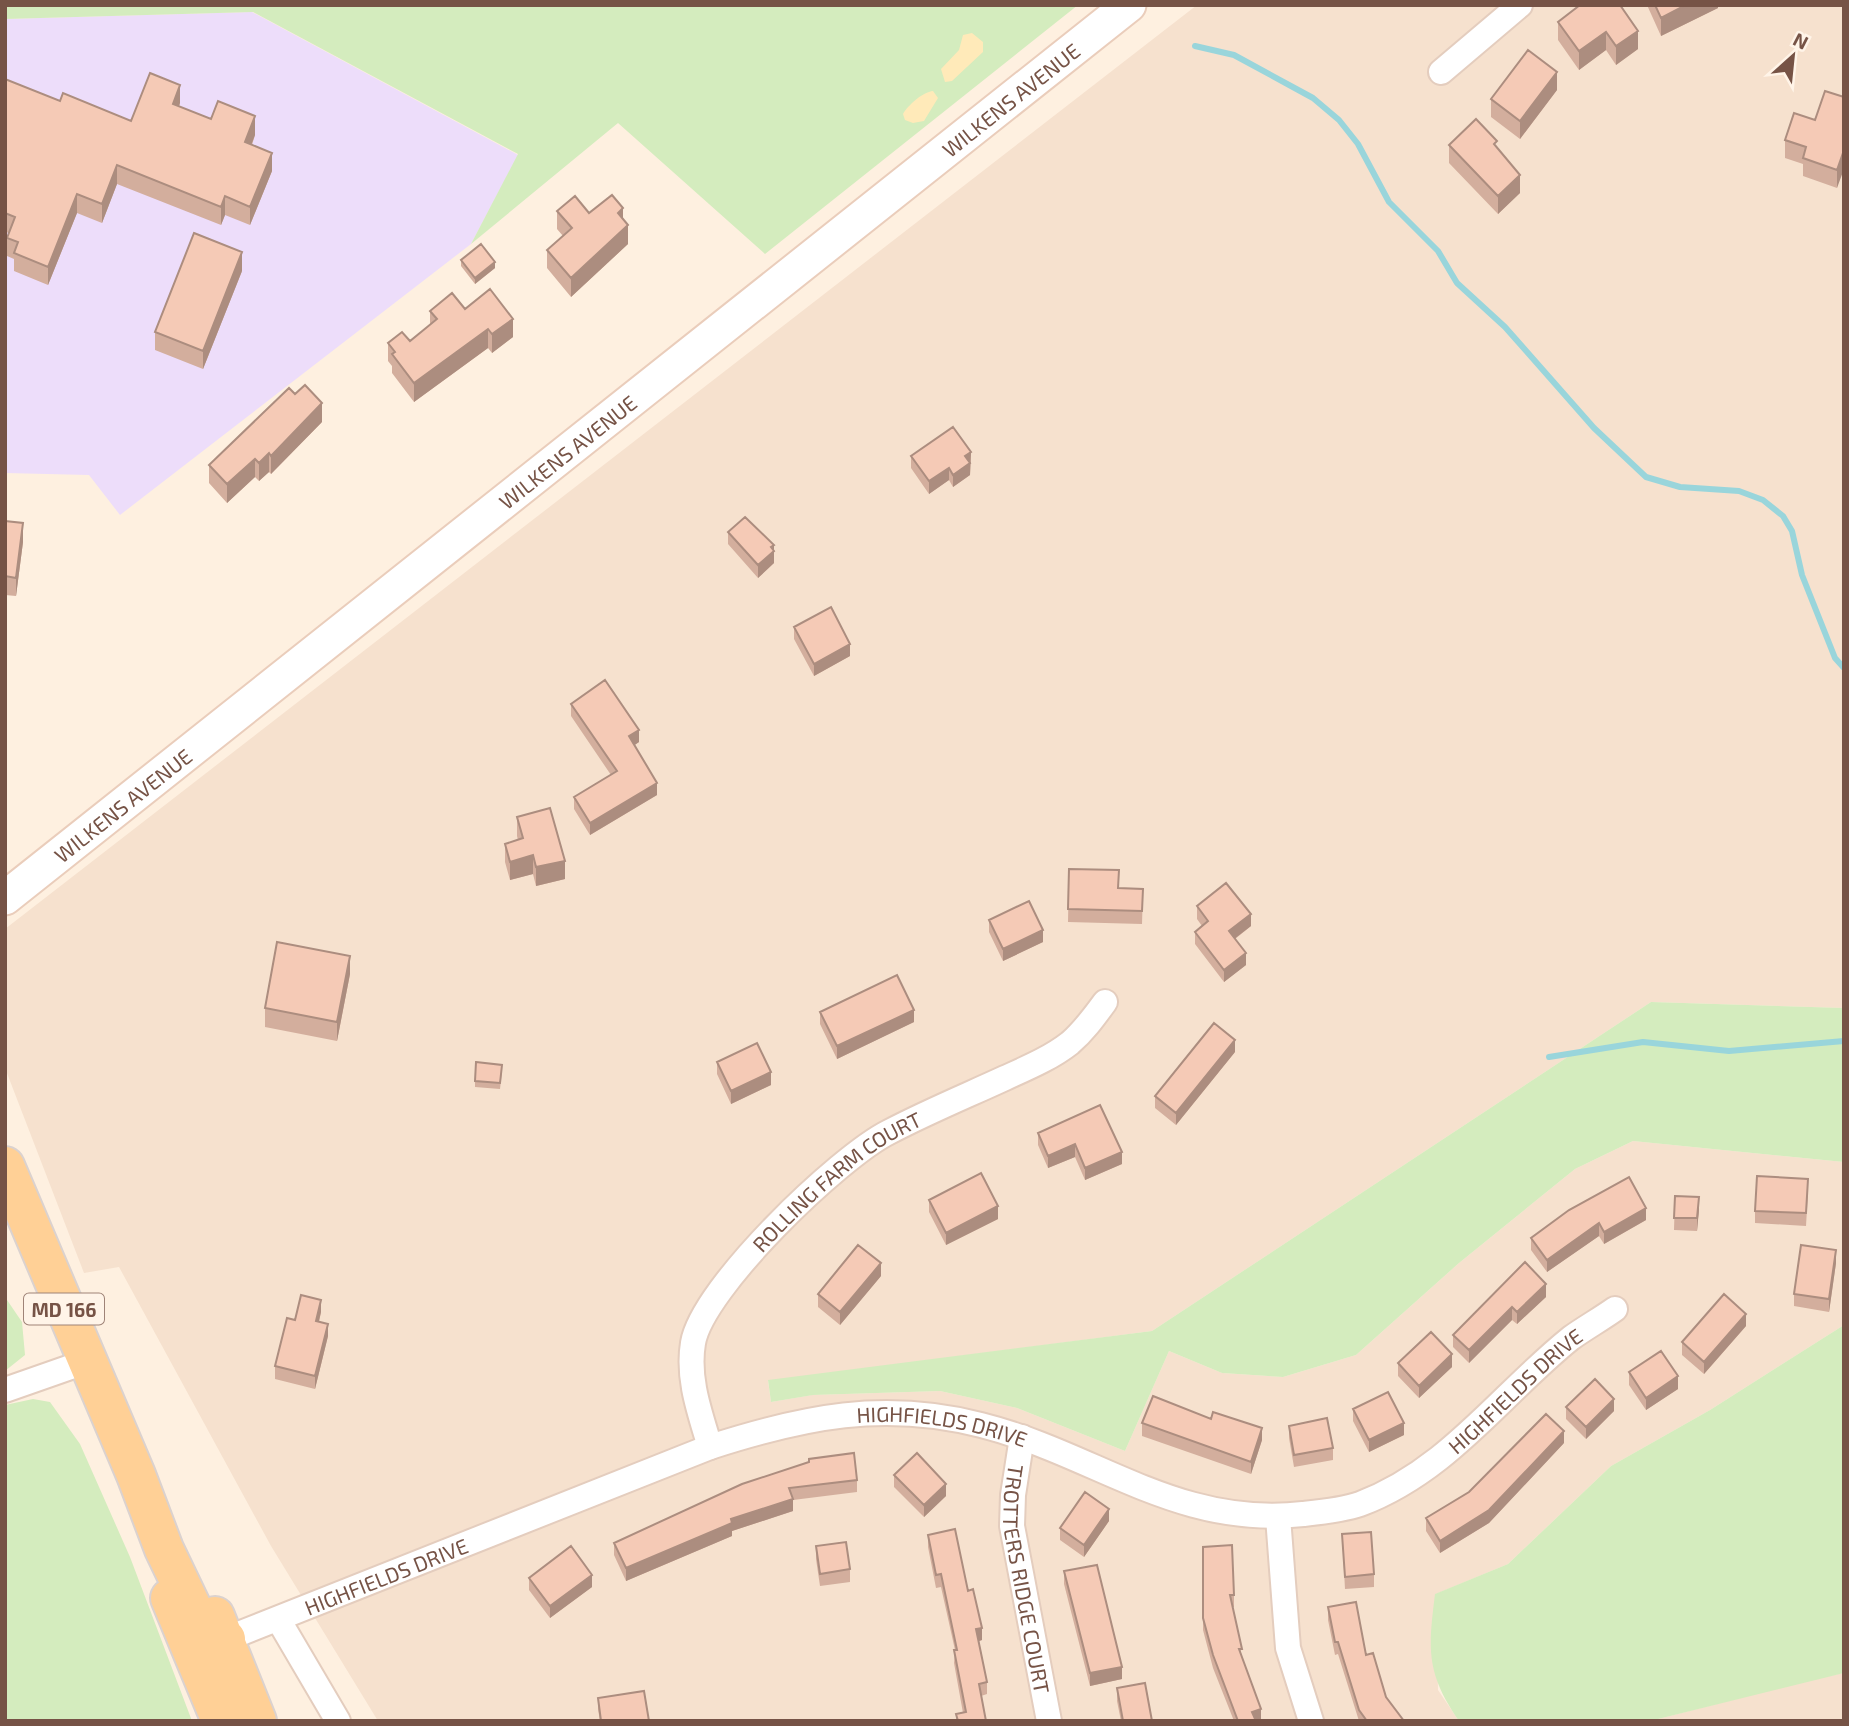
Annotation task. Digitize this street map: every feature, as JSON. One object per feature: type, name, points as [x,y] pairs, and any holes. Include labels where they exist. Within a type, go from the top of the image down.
[{"type":"main road","name":"WILKENS AVENUE","points":[[5,898],[1129,5]]},
{"type":"main road","points":[[5,881],[54,861]]},
{"type":"main road","name":"MD 166","points":[[5,1166],[85,1362],[136,1475],[166,1516],[226,1639],[257,1721]]},
{"type":"main road","name":"MD 166","points":[[136,1475],[146,1539],[221,1721]]},
{"type":"main road","points":[[226,1639],[219,1673],[239,1721]]},
{"type":"street","points":[[1441,72],[1520,5]]},
{"type":"street","name":"ROLLING FARM COURT","points":[[710,1447],[694,1393],[692,1367],[697,1330],[719,1290],[817,1184],[848,1157],[887,1132],[1044,1060],[1070,1043],[1105,1002]]},
{"type":"street","name":"HIGHFIELDS DRIVE","points":[[226,1639],[710,1447],[771,1427],[821,1416],[877,1413],[928,1415],[979,1424],[1022,1437],[1180,1502],[1241,1517],[1278,1517],[1357,1505],[1400,1487],[1472,1432],[1572,1338],[1615,1309]]},
{"type":"street","points":[[5,1390],[85,1362]]},
{"type":"street","name":"TROTTERS RIDGE COURT","points":[[1022,1437],[1013,1495],[1012,1526],[1049,1721]]},
{"type":"street","points":[[1278,1517],[1287,1648],[1311,1721]]},
{"type":"street","points":[[278,1619],[338,1721]]},
{"type":"shaded area","points":[[1197,5],[1844,5],[1844,1008],[1651,1002],[1152,1331],[768,1381],[771,1402],[812,1395],[940,1391],[1017,1408],[1125,1451],[1169,1351],[1222,1373],[1283,1377],[1356,1355],[1459,1263],[1575,1169],[1633,1141],[1844,1162],[1844,1325],[1710,1410],[1611,1466],[1508,1564],[1436,1594],[1438,1690],[1459,1721],[378,1721],[271,1546],[119,1267],[84,1273],[5,1068],[5,929]]},
{"type":"shaded area","points":[[252,12],[518,155],[471,244],[120,515],[89,475],[5,473],[5,19]]},
{"type":"shaded area","points":[[1844,1673],[1844,1721],[1650,1721],[1818,1678]]},
{"type":"green space","points":[[5,5],[1078,5],[765,254],[618,123],[471,244],[518,154],[253,12],[5,19]]},
{"type":"green space","points":[[1651,1002],[1844,1008],[1844,1162],[1633,1141],[1575,1169],[1459,1263],[1356,1355],[1283,1377],[1222,1373],[1169,1351],[1125,1451],[1017,1408],[940,1391],[813,1395],[771,1402],[768,1380],[1152,1331]]},
{"type":"green space","points":[[5,1297],[22,1322],[25,1355],[5,1371]]},
{"type":"green space","points":[[1844,1325],[1844,1673],[1650,1721],[1459,1721],[1440,1689],[1432,1660],[1431,1631],[1435,1594],[1508,1564],[1611,1466],[1710,1410]]},
{"type":"green space","points":[[33,1399],[50,1402],[80,1444],[130,1557],[192,1721],[5,1721],[5,1405]]},
{"type":"sand","points":[[972,33],[983,42],[983,52],[952,81],[945,82],[941,69],[959,50],[963,35]]},
{"type":"sand","points":[[933,91],[938,98],[924,121],[913,123],[905,120],[903,114],[908,107],[920,96]]},
{"type":"building","points":[[1580,5],[1620,5],[1638,31],[1616,46],[1606,32],[1579,51],[1558,22]]},
{"type":"building","points":[[1655,5],[1686,5],[1661,18]]},
{"type":"building","points":[[1528,50],[1557,72],[1520,121],[1491,99]]},
{"type":"building","points":[[150,73],[180,85],[173,104],[211,119],[218,101],[255,116],[245,142],[272,153],[250,207],[225,196],[221,207],[117,165],[102,204],[77,194],[48,267],[14,253],[18,242],[7,238],[15,217],[5,213],[5,79],[60,101],[63,93],[131,121]]},
{"type":"building","points":[[1825,91],[1844,97],[1844,150],[1837,170],[1803,158],[1806,147],[1785,140],[1794,113],[1815,120]]},
{"type":"building","points":[[1476,119],[1497,141],[1494,144],[1520,175],[1498,196],[1449,145]]},
{"type":"building","points":[[612,195],[623,208],[618,213],[628,225],[571,278],[547,250],[572,228],[557,211],[575,196],[589,213]]},
{"type":"building","points":[[194,233],[242,252],[203,351],[155,332]]},
{"type":"building","points":[[481,244],[495,262],[475,278],[461,260]]},
{"type":"building","points":[[490,289],[513,319],[492,334],[488,329],[414,383],[392,354],[395,352],[388,343],[402,332],[410,341],[437,319],[430,311],[452,293],[465,309]]},
{"type":"building","points":[[305,385],[322,403],[271,456],[269,453],[259,463],[255,459],[227,484],[209,465],[289,388],[295,394]]},
{"type":"building","points":[[953,427],[971,452],[965,456],[970,463],[953,475],[949,468],[929,481],[911,456]]},
{"type":"building","points":[[745,517],[774,545],[771,547],[774,551],[758,565],[728,532]]},
{"type":"building","points":[[5,521],[23,523],[16,578],[5,576]]},
{"type":"building","points":[[831,607],[850,644],[814,664],[794,627]]},
{"type":"building","points":[[605,680],[639,730],[629,736],[657,783],[590,823],[574,797],[617,771],[571,704]]},
{"type":"building","points":[[550,808],[565,861],[536,867],[533,855],[510,862],[505,844],[523,838],[517,817]]},
{"type":"building","points":[[1069,869],[1119,870],[1118,888],[1143,889],[1142,911],[1068,909]]},
{"type":"building","points":[[1226,883],[1251,914],[1229,931],[1246,953],[1224,970],[1195,932],[1208,921],[1197,906]]},
{"type":"building","points":[[1029,901],[1043,930],[1003,949],[989,920]]},
{"type":"building","points":[[277,942],[350,956],[337,1022],[265,1008]]},
{"type":"building","points":[[897,975],[914,1010],[837,1046],[820,1012]]},
{"type":"building","points":[[1214,1023],[1235,1040],[1176,1113],[1155,1096]]},
{"type":"building","points":[[757,1043],[771,1072],[731,1091],[717,1062]]},
{"type":"building","points":[[476,1062],[502,1065],[500,1083],[475,1081]]},
{"type":"building","points":[[1100,1105],[1122,1152],[1085,1168],[1075,1144],[1048,1156],[1038,1133]]},
{"type":"building","points":[[981,1173],[998,1206],[946,1233],[929,1200]]},
{"type":"building","points":[[1757,1176],[1808,1179],[1806,1213],[1755,1211]]},
{"type":"building","points":[[1629,1177],[1646,1208],[1604,1232],[1599,1223],[1547,1260],[1531,1238],[1569,1210]]},
{"type":"building","points":[[1675,1196],[1699,1197],[1697,1218],[1674,1218]]},
{"type":"building","points":[[858,1245],[881,1263],[840,1312],[818,1294]]},
{"type":"building","points":[[1801,1245],[1836,1250],[1829,1299],[1794,1294]]},
{"type":"building","points":[[1525,1262],[1546,1284],[1517,1312],[1512,1307],[1469,1350],[1453,1335]]},
{"type":"building","points":[[1724,1294],[1746,1314],[1704,1362],[1682,1342]]},
{"type":"building","points":[[301,1295],[321,1300],[316,1321],[328,1324],[315,1376],[275,1366],[287,1318],[295,1320]]},
{"type":"building","points":[[1431,1332],[1452,1354],[1419,1386],[1398,1363]]},
{"type":"building","points":[[1661,1351],[1678,1376],[1646,1398],[1629,1372]]},
{"type":"building","points":[[1595,1379],[1614,1399],[1586,1427],[1566,1407]]},
{"type":"building","points":[[1388,1392],[1404,1423],[1369,1440],[1353,1409]]},
{"type":"building","points":[[1153,1396],[1211,1419],[1213,1412],[1262,1428],[1251,1462],[1142,1423]]},
{"type":"building","points":[[1546,1414],[1564,1431],[1489,1510],[1440,1541],[1426,1518],[1469,1492]]},
{"type":"building","points":[[1327,1418],[1333,1448],[1294,1455],[1289,1426]]},
{"type":"building","points":[[854,1453],[857,1480],[789,1488],[793,1499],[731,1519],[732,1523],[626,1568],[614,1543],[742,1484],[809,1462],[809,1459]]},
{"type":"building","points":[[917,1453],[946,1484],[924,1505],[894,1475]]},
{"type":"building","points":[[1085,1492],[1109,1509],[1084,1545],[1060,1528]]},
{"type":"building","points":[[955,1529],[968,1591],[973,1589],[982,1628],[976,1629],[987,1682],[979,1684],[986,1721],[958,1721],[956,1714],[966,1712],[954,1650],[957,1650],[941,1574],[936,1575],[928,1535]]},
{"type":"building","points":[[1371,1532],[1374,1574],[1345,1577],[1342,1534]]},
{"type":"building","points":[[846,1542],[850,1569],[820,1574],[816,1546]]},
{"type":"building","points":[[1232,1545],[1234,1595],[1230,1595],[1242,1649],[1239,1649],[1261,1709],[1252,1712],[1256,1721],[1238,1721],[1213,1655],[1203,1618],[1203,1547]]},
{"type":"building","points":[[571,1546],[592,1575],[550,1606],[529,1578]]},
{"type":"building","points":[[1097,1565],[1122,1667],[1090,1673],[1064,1571]]},
{"type":"building","points":[[1356,1602],[1366,1655],[1373,1653],[1386,1697],[1404,1721],[1367,1721],[1359,1710],[1338,1642],[1335,1642],[1328,1607]]},
{"type":"building","points":[[1145,1683],[1152,1721],[1123,1721],[1117,1688]]},
{"type":"building","points":[[644,1691],[649,1721],[601,1721],[598,1698]]},
{"type":"waterway","points":[[1195,46],[1234,55],[1313,98],[1339,120],[1358,144],[1389,202],[1438,251],[1457,283],[1505,327],[1594,428],[1646,477],[1680,487],[1739,491],[1763,500],[1783,516],[1792,531],[1802,575],[1835,658],[1844,668]]},
{"type":"waterway","points":[[1549,1057],[1643,1042],[1729,1051],[1844,1041]]}]
